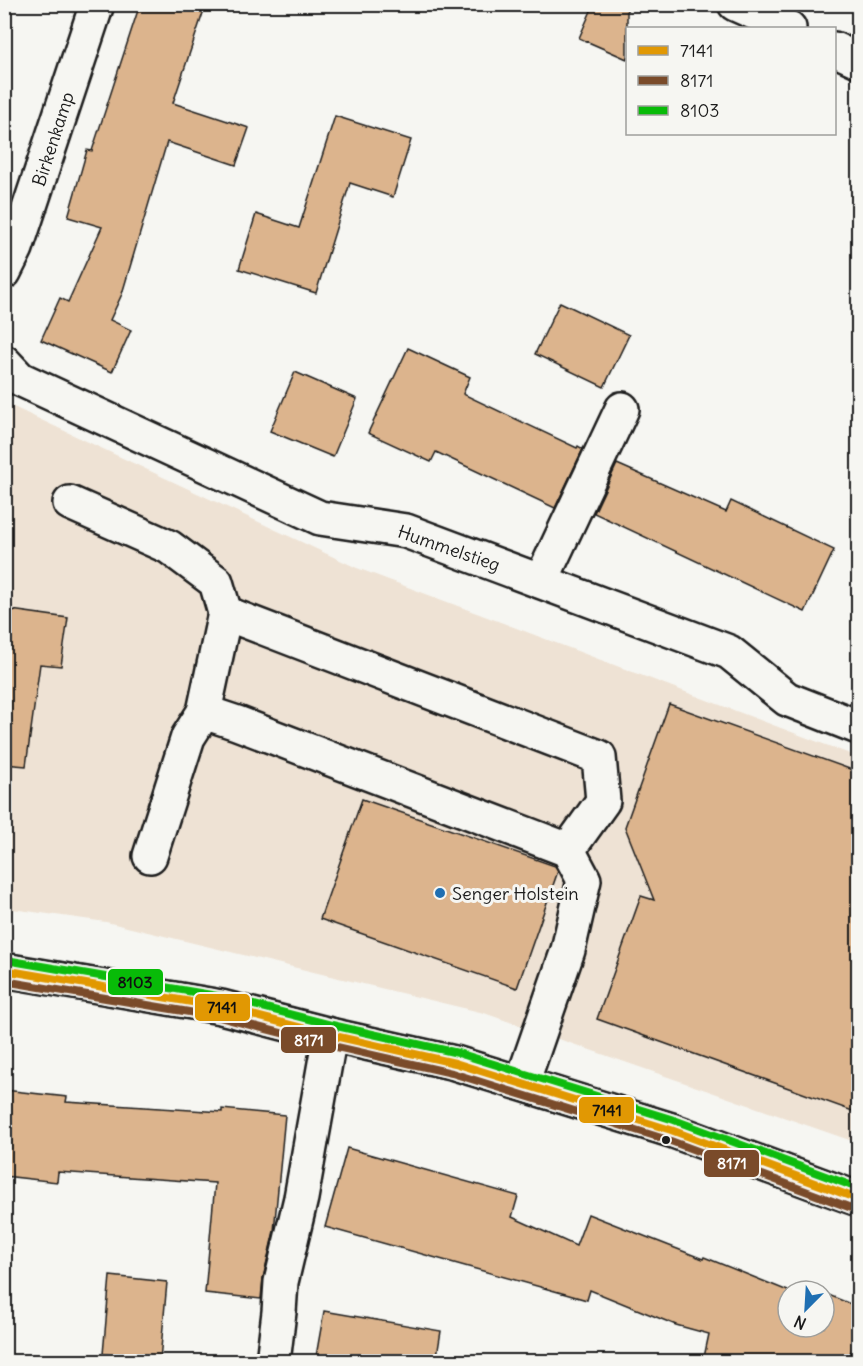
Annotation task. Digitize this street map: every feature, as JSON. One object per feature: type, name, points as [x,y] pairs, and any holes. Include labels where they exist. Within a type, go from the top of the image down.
[{"type":"street","name":"Birkenkamp","points":[[4,272],[16,248],[97,4]]},
{"type":"street","points":[[735,4],[787,27]]},
{"type":"street","points":[[836,50],[858,60]]},
{"type":"street","name":"Hummelstieg","points":[[4,362],[20,379],[320,518],[406,531],[729,652],[787,699],[858,726]]},
{"type":"street","points":[[541,581],[622,409]]},
{"type":"street","points":[[70,503],[169,547],[216,582],[225,614],[204,712],[188,737],[150,856]]},
{"type":"street","points":[[225,614],[599,757],[603,801],[568,850]]},
{"type":"street","points":[[204,712],[568,850],[584,880],[568,950],[522,1083]]},
{"type":"street","points":[[4,970],[221,1007],[330,1035],[455,1063],[671,1130],[858,1199]]},
{"type":"street","points":[[273,1362],[280,1282],[301,1198],[330,1035]]},
{"type":"shaded area","points":[[5,403],[357,568],[858,757],[858,1143],[484,1013],[106,922],[5,908]]},
{"type":"building","points":[[140,4],[206,4],[173,103],[249,128],[236,165],[167,142],[122,294],[110,320],[131,330],[112,372],[41,340],[60,298],[68,302],[102,227],[68,217],[87,150],[92,151]]},
{"type":"building","points":[[594,4],[627,4],[626,59],[579,38]]},
{"type":"building","points":[[335,116],[411,140],[393,197],[350,183],[316,293],[239,269],[256,214],[299,228]]},
{"type":"building","points":[[560,302],[629,335],[604,387],[535,354]]},
{"type":"building","points":[[408,348],[470,377],[463,394],[583,449],[555,508],[436,452],[431,462],[368,433]]},
{"type":"building","points":[[295,372],[357,399],[333,457],[270,431]]},
{"type":"building","points":[[617,464],[726,512],[731,501],[834,550],[805,612],[594,513]]},
{"type":"building","points":[[4,609],[68,618],[61,666],[40,664],[26,766],[4,764]]},
{"type":"building","points":[[669,704],[858,772],[858,1113],[597,1019],[641,896],[654,900],[625,827]]},
{"type":"building","points":[[362,799],[555,866],[558,871],[517,988],[320,919]]},
{"type":"building","points":[[4,1090],[67,1097],[66,1102],[222,1112],[222,1109],[285,1115],[274,1231],[263,1278],[261,1299],[205,1293],[215,1183],[58,1172],[57,1182],[4,1176]]},
{"type":"building","points":[[347,1148],[518,1196],[512,1217],[576,1246],[588,1214],[776,1286],[776,1339],[836,1339],[836,1298],[858,1307],[858,1333],[847,1362],[703,1362],[709,1334],[676,1325],[590,1290],[587,1300],[325,1227]]},
{"type":"building","points":[[110,1276],[167,1282],[160,1360],[103,1354]]},
{"type":"building","points":[[324,1311],[441,1331],[436,1362],[315,1362]]},
{"type":"transit line","name":"8103","points":[[6,960],[223,997],[332,1025],[458,1053],[674,1120],[858,1188]]},
{"type":"transit line","name":"7141","points":[[4,970],[221,1007],[330,1035],[455,1063],[671,1130],[858,1199]]},
{"type":"transit line","name":"8171","points":[[4,981],[219,1017],[452,1073],[668,1140],[854,1209]]},
{"type":"place","name":"Senger Holstein","points":[[440,893]]}]
